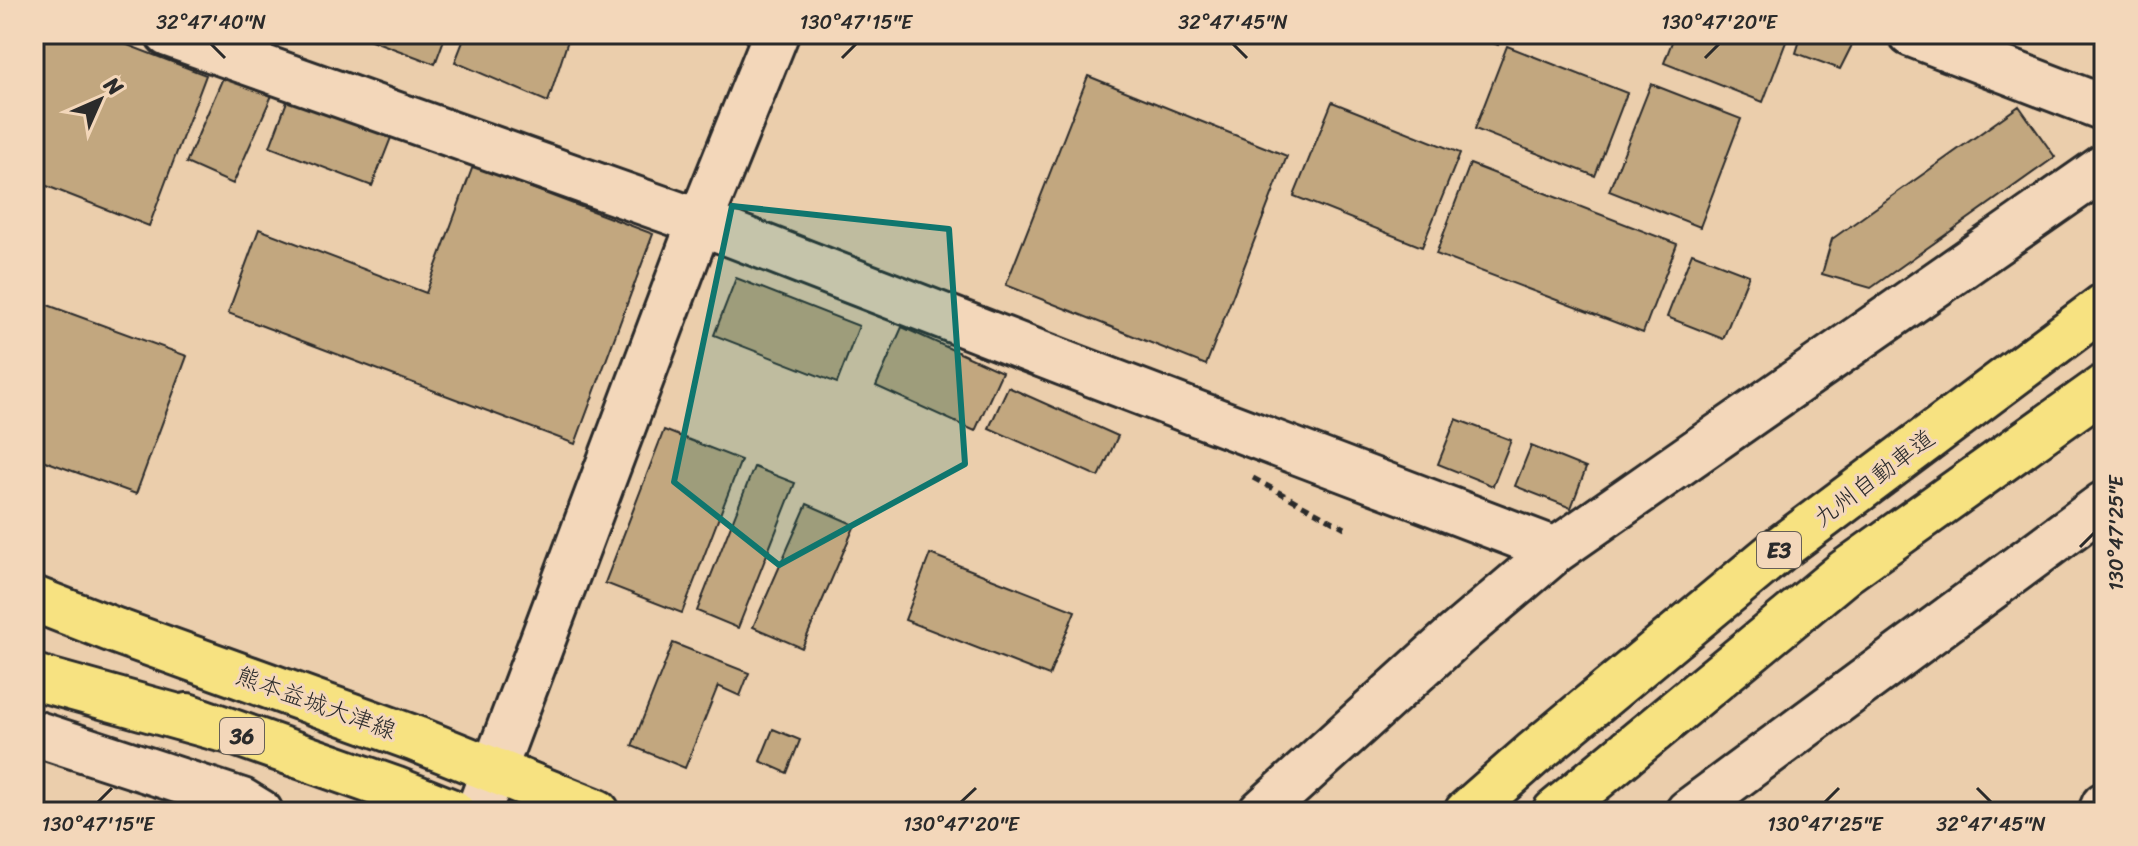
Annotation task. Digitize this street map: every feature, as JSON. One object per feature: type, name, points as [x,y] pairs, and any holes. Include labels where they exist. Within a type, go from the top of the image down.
[{"type":"main road","name":"九州自動車道","points":[[1467,812],[1781,548],[2104,306]]},
{"type":"main road","name":"E3","points":[[1555,812],[1845,572],[2104,387]]},
{"type":"main road","name":"熊本益城大津線","points":[[34,599],[416,739],[597,812]]},
{"type":"main road","name":"36","points":[[34,655],[221,729],[452,812]]},
{"type":"main road","points":[[34,677],[221,729]]},
{"type":"street","points":[[168,34],[700,222],[1556,550]]},
{"type":"street","points":[[478,812],[700,222],[776,34]]},
{"type":"street","points":[[1911,34],[2104,108]]},
{"type":"street","points":[[1261,812],[1456,635],[1556,550],[2104,167]]},
{"type":"street","points":[[1688,812],[2104,504]]},
{"type":"street","points":[[34,589],[116,631]]},
{"type":"street","points":[[34,733],[242,801],[260,812]]},
{"type":"street","points":[[2101,812],[2104,805]]},
{"type":"highlighted area","points":[[732,206],[949,229],[965,464],[779,565],[674,482]]},
{"type":"building","points":[[34,34],[99,34],[206,75],[149,226],[34,181]]},
{"type":"building","points":[[355,34],[446,34],[435,64]]},
{"type":"building","points":[[466,34],[570,34],[548,102],[455,62]]},
{"type":"building","points":[[1470,34],[1502,34],[1498,45]]},
{"type":"building","points":[[1675,34],[1789,34],[1763,102],[1664,63]]},
{"type":"building","points":[[1802,34],[1827,34],[1853,43],[1840,69],[1796,53]]},
{"type":"building","points":[[1507,46],[1627,93],[1595,176],[1475,129]]},
{"type":"building","points":[[225,73],[273,93],[233,184],[186,163]]},
{"type":"building","points":[[1088,76],[1287,156],[1206,365],[1006,285]]},
{"type":"building","points":[[1651,84],[1741,119],[1700,227],[1609,191]]},
{"type":"building","points":[[289,96],[392,135],[372,186],[270,147]]},
{"type":"building","points":[[1332,102],[1460,153],[1422,247],[1294,196]]},
{"type":"building","points":[[2019,106],[2055,157],[1871,288],[1822,274],[1832,239]]},
{"type":"building","points":[[1470,164],[1677,244],[1643,333],[1436,254]]},
{"type":"building","points":[[473,166],[653,234],[575,444],[228,313],[259,229],[426,293]]},
{"type":"building","points":[[1692,253],[1749,275],[1723,339],[1667,317]]},
{"type":"building","points":[[736,278],[859,326],[837,383],[714,335]]},
{"type":"building","points":[[34,300],[187,356],[136,494],[34,457]]},
{"type":"building","points":[[902,327],[1002,372],[975,431],[876,386]]},
{"type":"building","points":[[1008,387],[1118,436],[1099,477],[989,428]]},
{"type":"building","points":[[1456,419],[1511,440],[1493,486],[1438,464]]},
{"type":"building","points":[[664,430],[741,460],[682,613],[605,583]]},
{"type":"building","points":[[1531,446],[1586,468],[1571,508],[1515,486]]},
{"type":"building","points":[[754,467],[795,483],[738,628],[697,611]]},
{"type":"building","points":[[807,504],[855,525],[802,648],[753,627]]},
{"type":"building","points":[[930,554],[1075,611],[1049,676],[905,620]]},
{"type":"building","points":[[673,643],[749,673],[740,696],[718,686],[685,768],[632,746]]},
{"type":"building","points":[[773,729],[800,740],[787,773],[760,761]]}]
